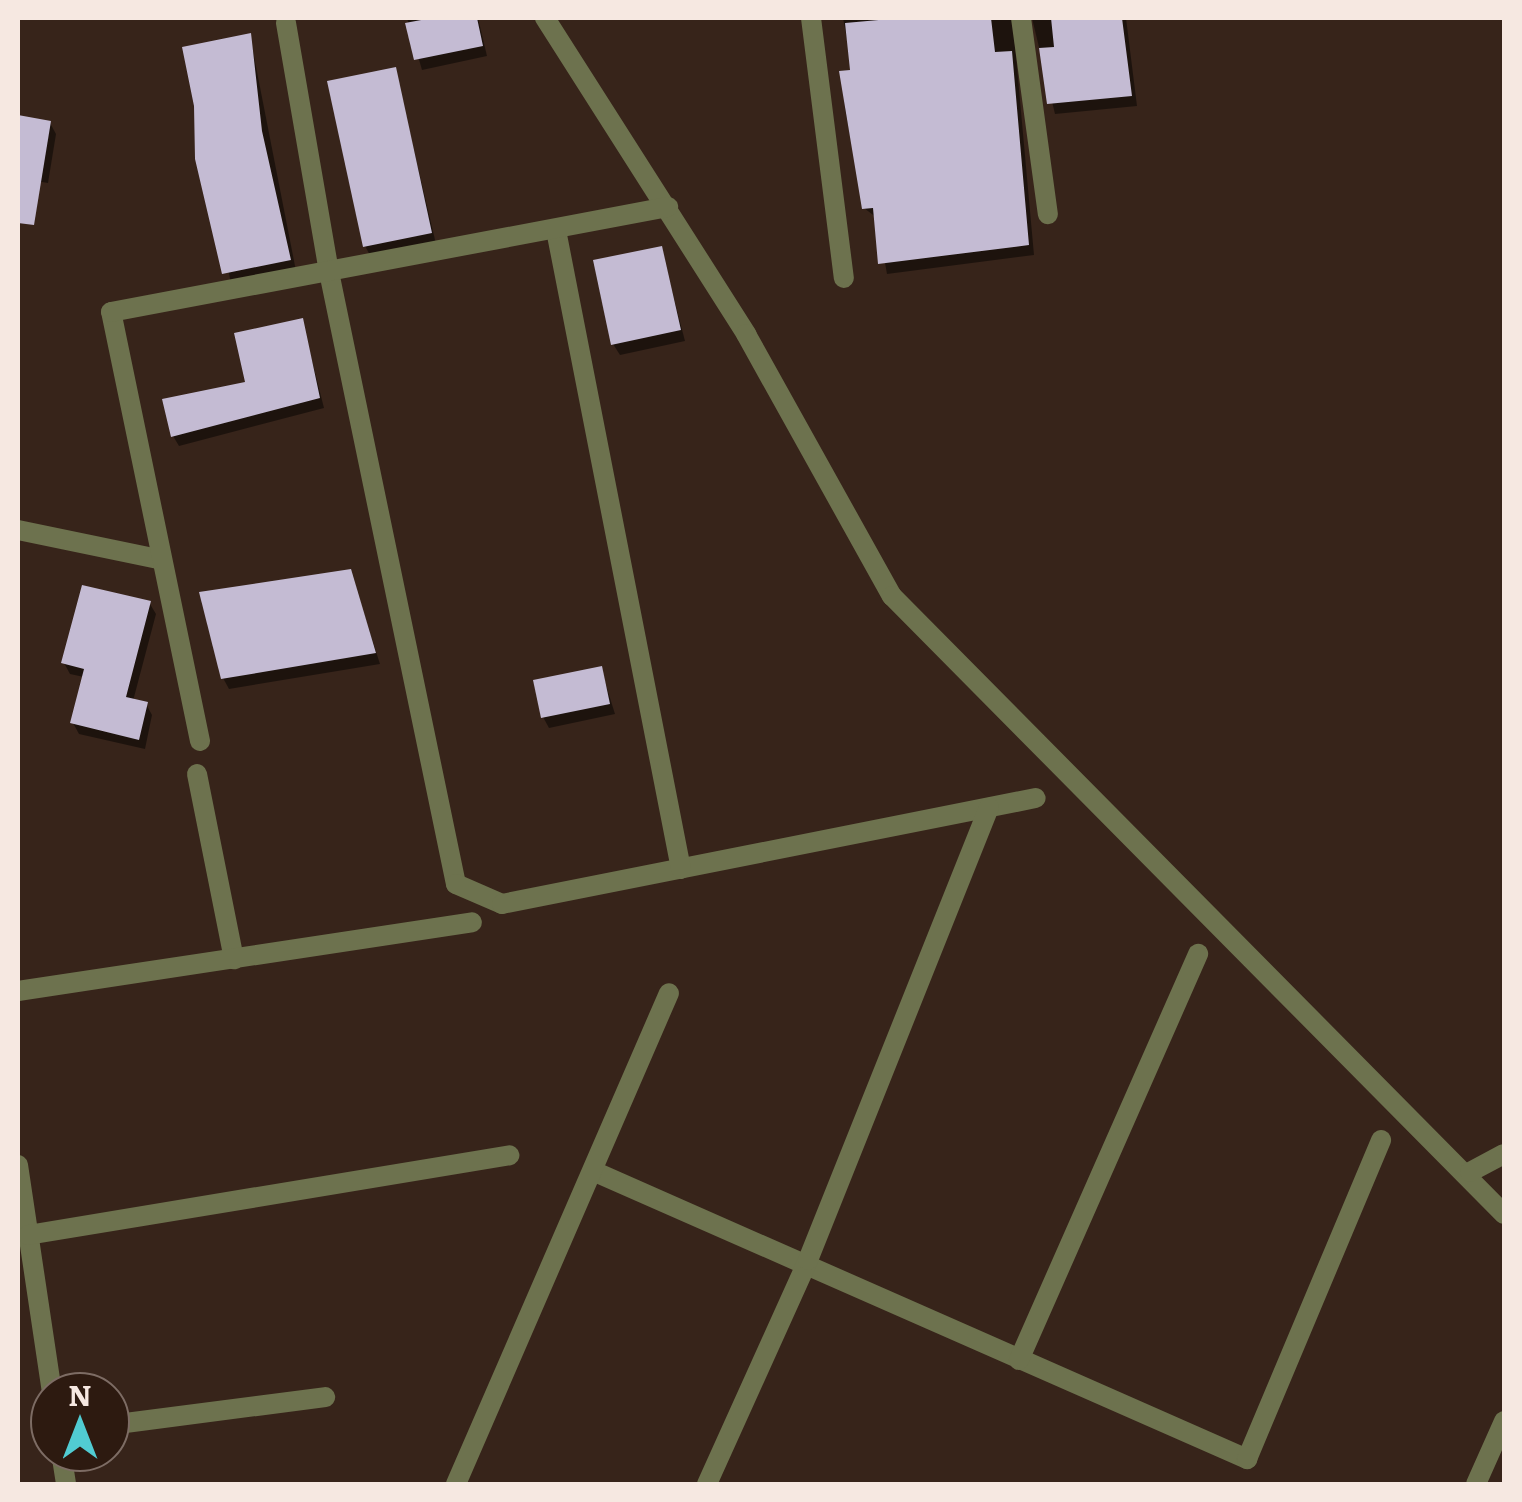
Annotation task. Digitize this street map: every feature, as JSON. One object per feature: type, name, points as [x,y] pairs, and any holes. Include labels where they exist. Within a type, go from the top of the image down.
[{"type":"street","points":[[544,18],[668,208],[892,596],[1470,1172],[1504,1214]]},
{"type":"street","points":[[811,18],[844,278]]},
{"type":"street","points":[[1021,18],[1048,214]]},
{"type":"street","points":[[286,23],[330,272],[456,884],[502,904],[1036,798]]},
{"type":"street","points":[[200,742],[158,559],[111,312],[668,208]]},
{"type":"street","points":[[556,230],[680,869]]},
{"type":"street","points":[[18,530],[158,559]]},
{"type":"street","points":[[197,774],[234,960]]},
{"type":"street","points":[[707,1484],[805,1267],[989,808]]},
{"type":"street","points":[[18,991],[472,922]]},
{"type":"street","points":[[1019,1360],[1198,954]]},
{"type":"street","points":[[456,1484],[669,993]]},
{"type":"street","points":[[592,1171],[1247,1459],[1381,1140]]},
{"type":"street","points":[[1470,1172],[1504,1154]]},
{"type":"street","points":[[28,1235],[509,1155]]},
{"type":"street","points":[[18,1166],[49,1372]]},
{"type":"street","points":[[130,1422],[325,1397]]},
{"type":"street","points":[[1476,1484],[1504,1422]]},
{"type":"building","points":[[432,18],[477,18],[483,46],[414,60],[405,23]]},
{"type":"building","points":[[901,18],[991,18],[995,52],[1012,51],[1029,245],[878,264],[873,208],[862,209],[839,71],[850,70],[845,23]]},
{"type":"building","points":[[1051,18],[1122,18],[1132,96],[1047,104],[1039,48],[1054,47]]},
{"type":"building","points":[[251,33],[262,131],[291,260],[222,274],[195,159],[194,106],[182,47]]},
{"type":"building","points":[[396,67],[432,233],[363,247],[327,81]]},
{"type":"building","points":[[18,115],[51,121],[34,225],[18,223]]},
{"type":"building","points":[[662,246],[681,330],[611,345],[593,260]]},
{"type":"building","points":[[303,318],[320,398],[171,437],[162,399],[245,382],[234,333]]},
{"type":"building","points":[[351,569],[376,653],[221,679],[199,592]]},
{"type":"building","points":[[82,585],[151,601],[126,697],[148,702],[139,740],[70,723],[84,669],[61,663]]},
{"type":"building","points":[[602,666],[610,704],[541,718],[533,680]]}]
